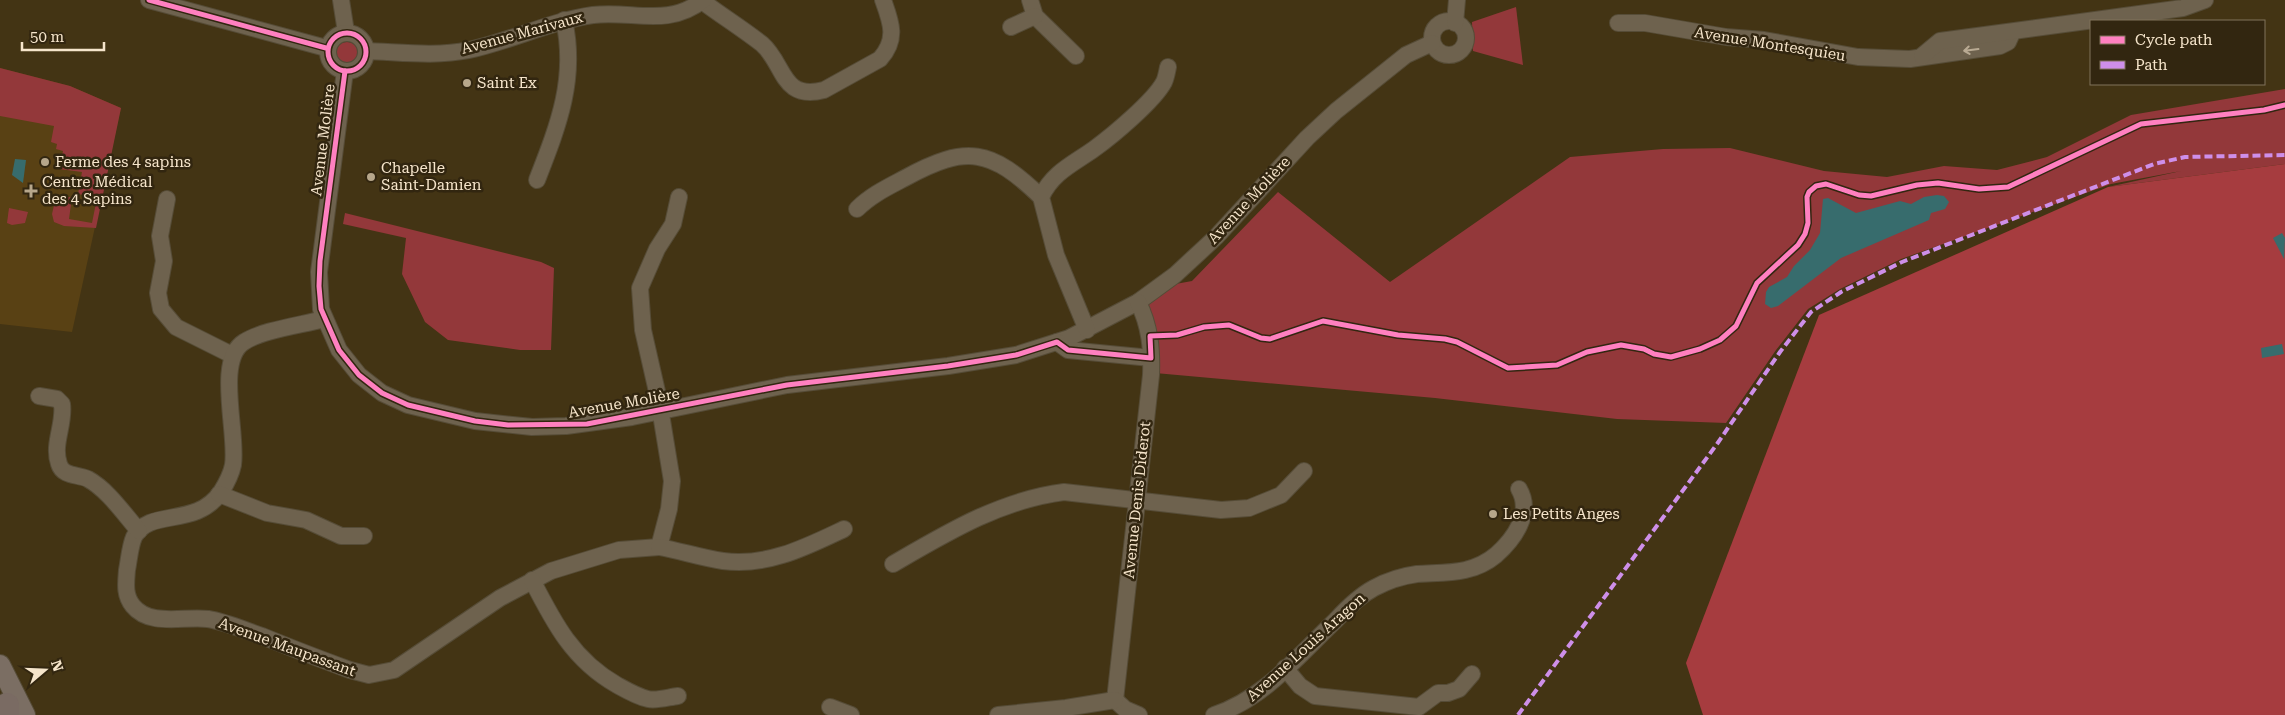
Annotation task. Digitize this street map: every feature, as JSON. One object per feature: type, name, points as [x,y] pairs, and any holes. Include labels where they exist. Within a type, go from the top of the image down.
[{"type":"main road","points":[[0,665],[10,707]]},
{"type":"street","points":[[149,0],[326,48],[330,42],[346,32]]},
{"type":"street","points":[[341,0],[346,32]]},
{"type":"street","points":[[703,1],[764,46],[788,83],[797,89],[814,93],[824,90],[880,59],[886,51],[892,34],[892,23],[883,0]]},
{"type":"street","points":[[1030,0],[1036,16],[1076,56]]},
{"type":"street","points":[[1455,23],[1457,0]]},
{"type":"street","name":"Avenue Montesquieu","points":[[2092,20],[2183,8],[2205,0]]},
{"type":"street","name":"Avenue Marivaux","points":[[366,50],[424,54],[467,50],[513,38],[564,20],[596,14],[666,16],[703,1]]},
{"type":"street","points":[[1011,27],[1036,16]]},
{"type":"street","points":[[537,180],[561,118],[566,92],[568,37],[564,20]]},
{"type":"street","name":"Avenue Montesquieu","points":[[1618,23],[1646,23],[1726,37],[1764,40],[1858,57],[1910,58],[2000,46],[2008,42],[2012,33],[2031,28],[2090,20]]},
{"type":"street","points":[[1446,21],[1455,23],[1465,34],[1466,41],[1460,51],[1450,56],[1441,54],[1432,44],[1432,37],[1436,27],[1446,21]]},
{"type":"street","points":[[346,32],[358,38],[366,50]]},
{"type":"street","name":"Avenue Molière","points":[[345,71],[319,266],[319,298],[324,319],[338,350],[359,375],[382,393],[417,408],[475,421],[532,427],[587,424],[787,385],[948,366],[1016,355],[1087,330],[1138,302],[1194,258],[1336,111],[1406,55],[1432,44]]},
{"type":"street","name":"Avenue Molière","points":[[326,48],[331,63],[345,71],[356,69],[361,65],[366,50]]},
{"type":"street","points":[[1041,197],[1051,180],[1060,171],[1107,139],[1131,118],[1164,82],[1168,67]]},
{"type":"street","points":[[858,210],[868,198],[930,164],[963,156],[986,158],[1004,166],[1041,197],[1056,256],[1087,330]]},
{"type":"street","points":[[659,547],[670,509],[672,481],[643,330],[640,288],[657,249],[673,224],[679,197]]},
{"type":"street","points":[[167,199],[160,236],[164,262],[158,293],[161,310],[170,323],[180,330],[232,355]]},
{"type":"street","name":"Avenue Denis Diderot","points":[[1115,700],[1152,358],[1148,326],[1138,302]]},
{"type":"street","points":[[39,396],[58,399],[62,404],[57,441],[58,464],[62,470],[68,474],[88,480],[100,488],[139,531],[150,522],[189,516],[209,504],[227,482],[233,463],[229,371],[232,355],[240,344],[254,337],[324,319]]},
{"type":"street","points":[[1057,342],[1068,350],[1152,358]]},
{"type":"street","points":[[893,564],[941,536],[996,509],[1040,495],[1064,492],[1221,510],[1249,508],[1281,495],[1304,470]]},
{"type":"street","name":"Avenue Louis Aragon","points":[[1214,715],[1254,696],[1351,605],[1374,588],[1408,576],[1457,573],[1470,570],[1495,556],[1512,538],[1523,515],[1525,502],[1519,489]]},
{"type":"street","points":[[219,494],[267,513],[306,520],[341,536],[364,536]]},
{"type":"street","name":"Avenue Maupassant","points":[[139,531],[133,542],[125,584],[131,604],[144,616],[211,620],[234,626],[360,674],[377,674],[394,670],[500,598],[551,571],[619,550],[659,547],[725,562],[762,560],[798,550],[844,529]]},
{"type":"street","points":[[532,580],[564,638],[598,673],[622,688],[648,699],[678,696]]},
{"type":"street","points":[[1284,668],[1300,686],[1316,696],[1419,707],[1438,693],[1448,693],[1459,689],[1472,674]]},
{"type":"street","points":[[998,715],[1066,708],[1115,700],[1125,709],[1138,715]]},
{"type":"street","points":[[830,707],[851,715]]},
{"type":"shaded area","points":[[1516,7],[1523,65],[1473,51],[1472,22]]},
{"type":"shaded area","points":[[347,42],[355,45],[358,53],[355,61],[347,64],[339,61],[336,53],[339,45]]},
{"type":"shaded area","points":[[0,68],[70,86],[121,108],[72,332],[0,324]]},
{"type":"shaded area","points":[[0,68],[70,86],[121,108],[96,228],[64,226],[54,222],[52,214],[56,197],[72,197],[69,219],[92,223],[97,198],[78,194],[82,172],[59,169],[63,151],[56,149],[57,144],[51,142],[54,126],[0,116]]},
{"type":"shaded area","points":[[2285,89],[2285,164],[2108,187],[2181,171],[2111,184],[1901,259],[1840,289],[1808,309],[1776,350],[1726,423],[1617,419],[1435,398],[1155,373],[1145,301],[1170,285],[1192,281],[1278,192],[1390,282],[1570,157],[1663,149],[1730,148],[1824,171],[1887,177],[1944,166],[1997,170],[2047,157],[2131,115]]},
{"type":"shaded area","points":[[2285,164],[2285,715],[1703,715],[1686,663],[1819,315],[2108,187]]},
{"type":"shaded area","points":[[9,208],[28,212],[25,223],[12,225],[7,223]]},
{"type":"shaded area","points":[[345,213],[541,262],[554,268],[551,350],[520,350],[448,340],[425,322],[402,274],[406,238],[343,224]]},
{"type":"water","points":[[15,159],[26,160],[23,183],[12,175]]},
{"type":"water","points":[[1944,196],[1949,202],[1945,209],[1931,213],[1929,220],[1841,258],[1778,306],[1771,308],[1765,304],[1766,292],[1769,287],[1787,277],[1794,266],[1810,250],[1820,233],[1823,199],[1828,198],[1856,213],[1900,201],[1911,204],[1924,197]]},
{"type":"water","points":[[2282,233],[2285,238],[2284,259],[2273,238]]},
{"type":"water","points":[[2282,344],[2284,354],[2262,358],[2261,348]]},
{"type":"marked path","points":[[1518,715],[1717,444],[1780,352],[1811,312],[1841,292],[1902,262],[2154,164],[2185,157],[2285,155]]},
{"type":"cycle path","points":[[149,0],[326,48]]},
{"type":"cycle path","points":[[347,33],[361,38],[366,52],[361,66],[347,71],[333,66],[328,52],[333,38],[347,33]]},
{"type":"cycle path","points":[[345,71],[320,261],[319,286],[321,309],[339,350],[359,375],[382,393],[408,405],[475,421],[508,425],[587,424],[787,385],[948,366],[1016,355],[1057,342],[1068,350],[1151,358],[1150,336],[1177,335],[1204,327],[1229,325],[1261,338],[1270,339],[1323,321],[1398,335],[1445,339],[1457,342],[1508,368],[1557,365],[1587,352],[1621,345],[1671,357],[1700,349],[1720,340],[1736,326],[1757,283],[1798,245],[1805,234],[1808,223],[1807,197],[1809,192],[1816,186],[1826,184],[1859,195],[1871,196],[1917,185],[1938,183],[1979,189],[2008,187],[2141,124],[2264,110],[2285,105]]},
{"type":"place","name":"Saint Ex","points":[[467,83]]},
{"type":"place","name":"Ferme des 4 sapins","points":[[45,162]]},
{"type":"place","name":"Chapelle Saint-Damien","points":[[371,177]]},
{"type":"place","name":"Centre Médical des 4 Sapins","points":[[31,191]]},
{"type":"place","name":"Les Petits Anges","points":[[1493,514]]}]
